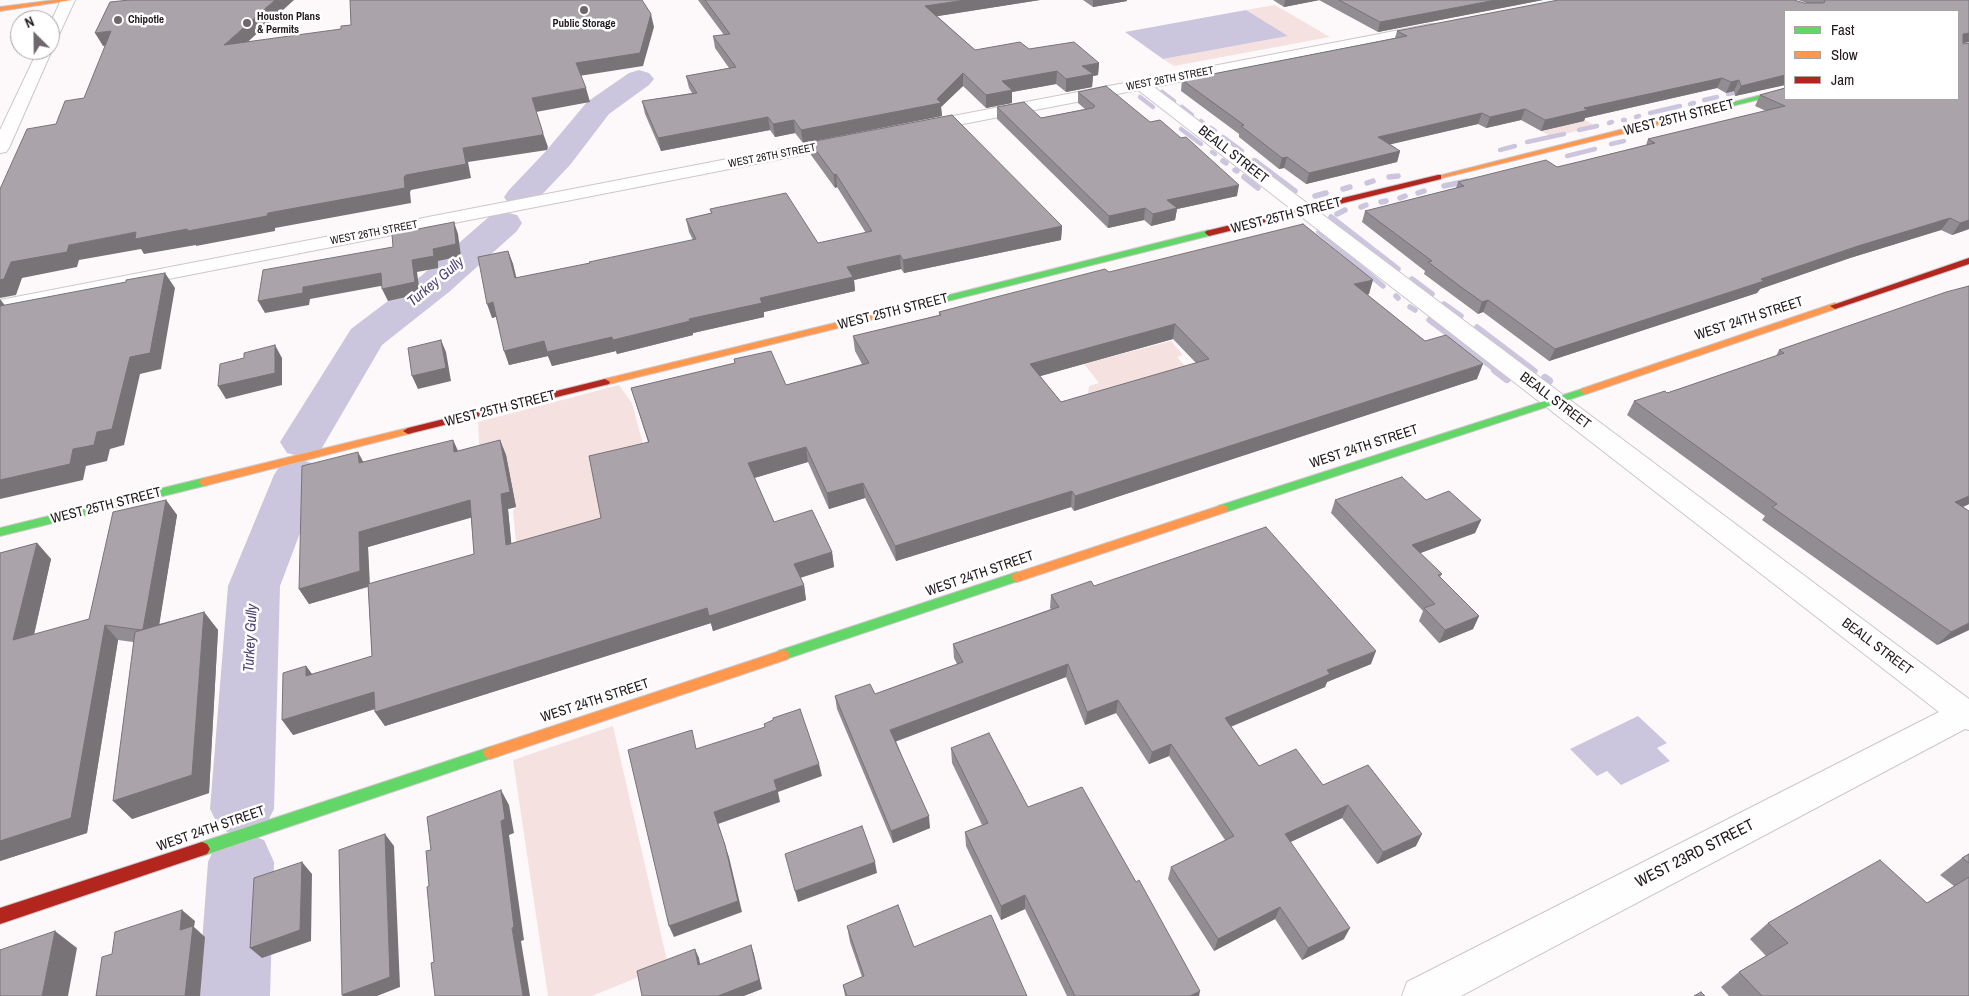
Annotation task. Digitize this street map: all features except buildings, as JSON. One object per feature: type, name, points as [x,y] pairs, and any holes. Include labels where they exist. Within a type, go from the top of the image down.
[{"type":"street","points":[[0,9],[68,0]]},
{"type":"street","points":[[60,17],[68,0]]},
{"type":"street","name":"WEST 26TH STREET","points":[[908,129],[1446,25]]},
{"type":"street","points":[[0,148],[40,60]]},
{"type":"street","name":"BEALL STREET","points":[[1142,84],[1306,211],[1968,714]]},
{"type":"street","name":"WEST 25TH STREET","points":[[0,532],[1784,92]]},
{"type":"street","name":"WEST 26TH STREET","points":[[0,306],[861,138]]},
{"type":"street","name":"WEST 24TH STREET","points":[[0,916],[1969,261]]},
{"type":"street","name":"WEST 23RD STREET","points":[[1422,996],[1968,714]]},
{"type":"shaded area","points":[[1275,5],[1330,37],[1174,66],[1163,59],[1287,36],[1246,10]]},
{"type":"shaded area","points":[[1246,10],[1288,36],[1163,59],[1125,32]]},
{"type":"shaded area","points":[[1584,120],[1593,124],[1562,135],[1550,136],[1541,131]]},
{"type":"shaded area","points":[[1171,341],[1183,355],[1177,357],[1195,377],[1087,400],[1089,386],[1099,383],[1084,364]]},
{"type":"shaded area","points":[[619,385],[632,403],[647,459],[644,512],[517,553],[513,511],[516,507],[480,463],[478,422]]},
{"type":"shaded area","points":[[1638,716],[1667,743],[1657,748],[1670,761],[1621,785],[1607,771],[1597,776],[1570,749]]},
{"type":"shaded area","points":[[613,726],[668,965],[592,996],[548,996],[513,760]]},
{"type":"waterway","name":"Turkey Gully","points":[[521,197],[558,158],[598,108],[639,79]]},
{"type":"waterway","points":[[1728,94],[1743,91]]},
{"type":"waterway","points":[[1162,92],[1174,101]]},
{"type":"waterway","points":[[1140,97],[1153,107]]},
{"type":"waterway","points":[[1704,100],[1717,97]]},
{"type":"waterway","points":[[1690,104],[1694,103]]},
{"type":"waterway","points":[[1650,113],[1680,106]]},
{"type":"waterway","points":[[1182,107],[1192,115]]},
{"type":"waterway","points":[[1579,130],[1597,126]]},
{"type":"waterway","points":[[1211,128],[1215,131]]},
{"type":"waterway","points":[[1181,129],[1201,144]]},
{"type":"waterway","points":[[1527,142],[1564,134]]},
{"type":"waterway","points":[[1223,137],[1242,151]]},
{"type":"waterway","points":[[1611,144],[1624,141]]},
{"type":"waterway","points":[[1500,150],[1515,146]]},
{"type":"waterway","points":[[1567,156],[1595,149]]},
{"type":"waterway","points":[[1255,161],[1295,191]]},
{"type":"waterway","points":[[1389,177],[1398,176]]},
{"type":"waterway","points":[[1244,177],[1258,188]]},
{"type":"waterway","points":[[1367,183],[1373,181]]},
{"type":"waterway","points":[[1444,186],[1467,181]]},
{"type":"waterway","points":[[1343,189],[1350,187]]},
{"type":"waterway","points":[[1418,193],[1424,191]]},
{"type":"waterway","points":[[1315,196],[1326,193]]},
{"type":"waterway","points":[[1400,198],[1405,196]]},
{"type":"waterway","points":[[1381,202],[1386,201]]},
{"type":"waterway","points":[[1361,207],[1366,205]]},
{"type":"waterway","points":[[1337,214],[1345,210]]},
{"type":"waterway","points":[[1331,217],[1398,269]]},
{"type":"waterway","name":"Turkey Gully","points":[[303,442],[366,338],[435,284],[504,223]]},
{"type":"waterway","points":[[1319,232],[1383,286]]},
{"type":"waterway","points":[[1412,279],[1432,294]]},
{"type":"waterway","points":[[1444,304],[1461,316]]},
{"type":"waterway","points":[[1410,307],[1415,310]]},
{"type":"waterway","points":[[1429,320],[1497,371]]},
{"type":"waterway","points":[[1477,327],[1535,371]]},
{"type":"waterway","points":[[1495,370],[1507,379]]},
{"type":"waterway","points":[[1545,378],[1549,381]]},
{"type":"waterway","name":"Turkey Gully","points":[[242,809],[254,586],[298,475]]},
{"type":"waterway","name":"Turkey Gully","points":[[234,996],[241,862]]},
{"type":"traffic: fast","points":[[1667,120],[1784,91]]},
{"type":"traffic: fast","points":[[876,316],[1209,233]]},
{"type":"traffic: fast","points":[[1222,509],[1585,391]]},
{"type":"traffic: fast","points":[[0,532],[204,482]]},
{"type":"traffic: fast","points":[[783,655],[1017,577]]},
{"type":"traffic: fast","points":[[202,849],[490,753]]},
{"type":"traffic: slow","points":[[0,9],[69,0]]},
{"type":"traffic: slow","points":[[1438,177],[1667,120]]},
{"type":"traffic: slow","points":[[1585,391],[1835,306]]},
{"type":"traffic: slow","points":[[605,382],[876,316]]},
{"type":"traffic: slow","points":[[204,482],[408,431]]},
{"type":"traffic: slow","points":[[1017,577],[1222,509]]},
{"type":"traffic: slow","points":[[490,753],[783,655]]},
{"type":"traffic: jam","points":[[1209,233],[1438,177]]},
{"type":"traffic: jam","points":[[1835,306],[1969,261]]},
{"type":"traffic: jam","points":[[408,431],[605,382]]},
{"type":"traffic: jam","points":[[0,916],[202,849]]},
{"type":"place","name":"Public Storage","points":[[584,10]]},
{"type":"place","name":"Chipotle","points":[[118,20]]},
{"type":"place","name":"Houston Plans & Permits","points":[[247,23]]}]
